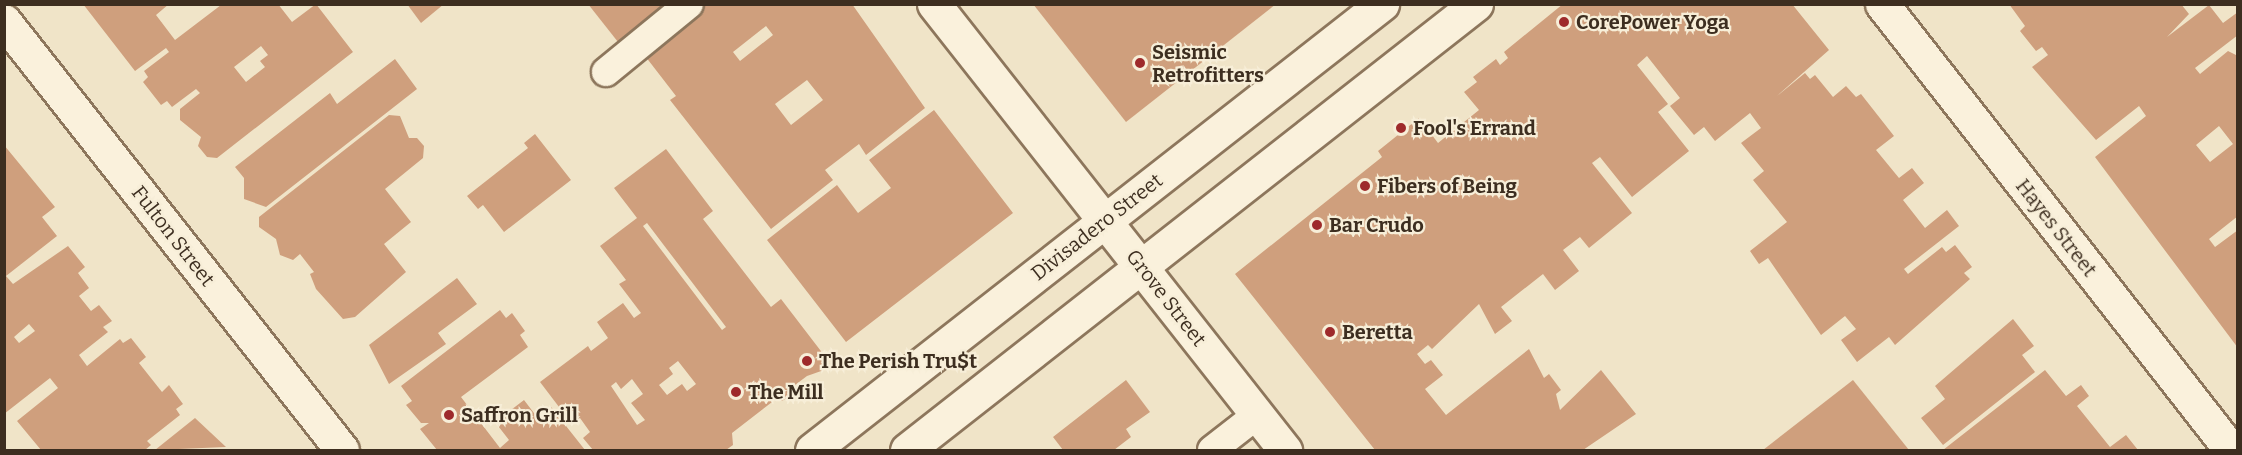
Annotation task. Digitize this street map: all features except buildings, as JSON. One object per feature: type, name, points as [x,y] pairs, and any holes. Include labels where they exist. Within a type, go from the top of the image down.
[{"type":"street","name":"Grove Street","points":[[934,4],[1285,450]]},
{"type":"street","name":"Divisadero Street","points":[[812,450],[1382,4]]},
{"type":"street","points":[[907,450],[1476,4]]},
{"type":"street","name":"Hayes Street","points":[[1882,4],[2231,450]]},
{"type":"street","name":"Fulton Street","points":[[4,21],[342,450]]},
{"type":"lane","points":[[606,72],[689,4]]},
{"type":"lane","points":[[1212,450],[1257,415]]},
{"type":"place","name":"CorePower Yoga","points":[[1564,22]]},
{"type":"place","name":"Seismic Retrofitters","points":[[1140,63]]},
{"type":"place","name":"Fool's Errand","points":[[1401,128]]},
{"type":"place","name":"Fibers of Being","points":[[1365,186]]},
{"type":"place","name":"Bar Crudo","points":[[1317,225]]},
{"type":"place","name":"Beretta","points":[[1330,332]]},
{"type":"place","name":"The Perish Tru$t","points":[[807,361]]},
{"type":"place","name":"The Mill","points":[[736,392]]},
{"type":"place","name":"Saffron Grill","points":[[449,415]]}]
